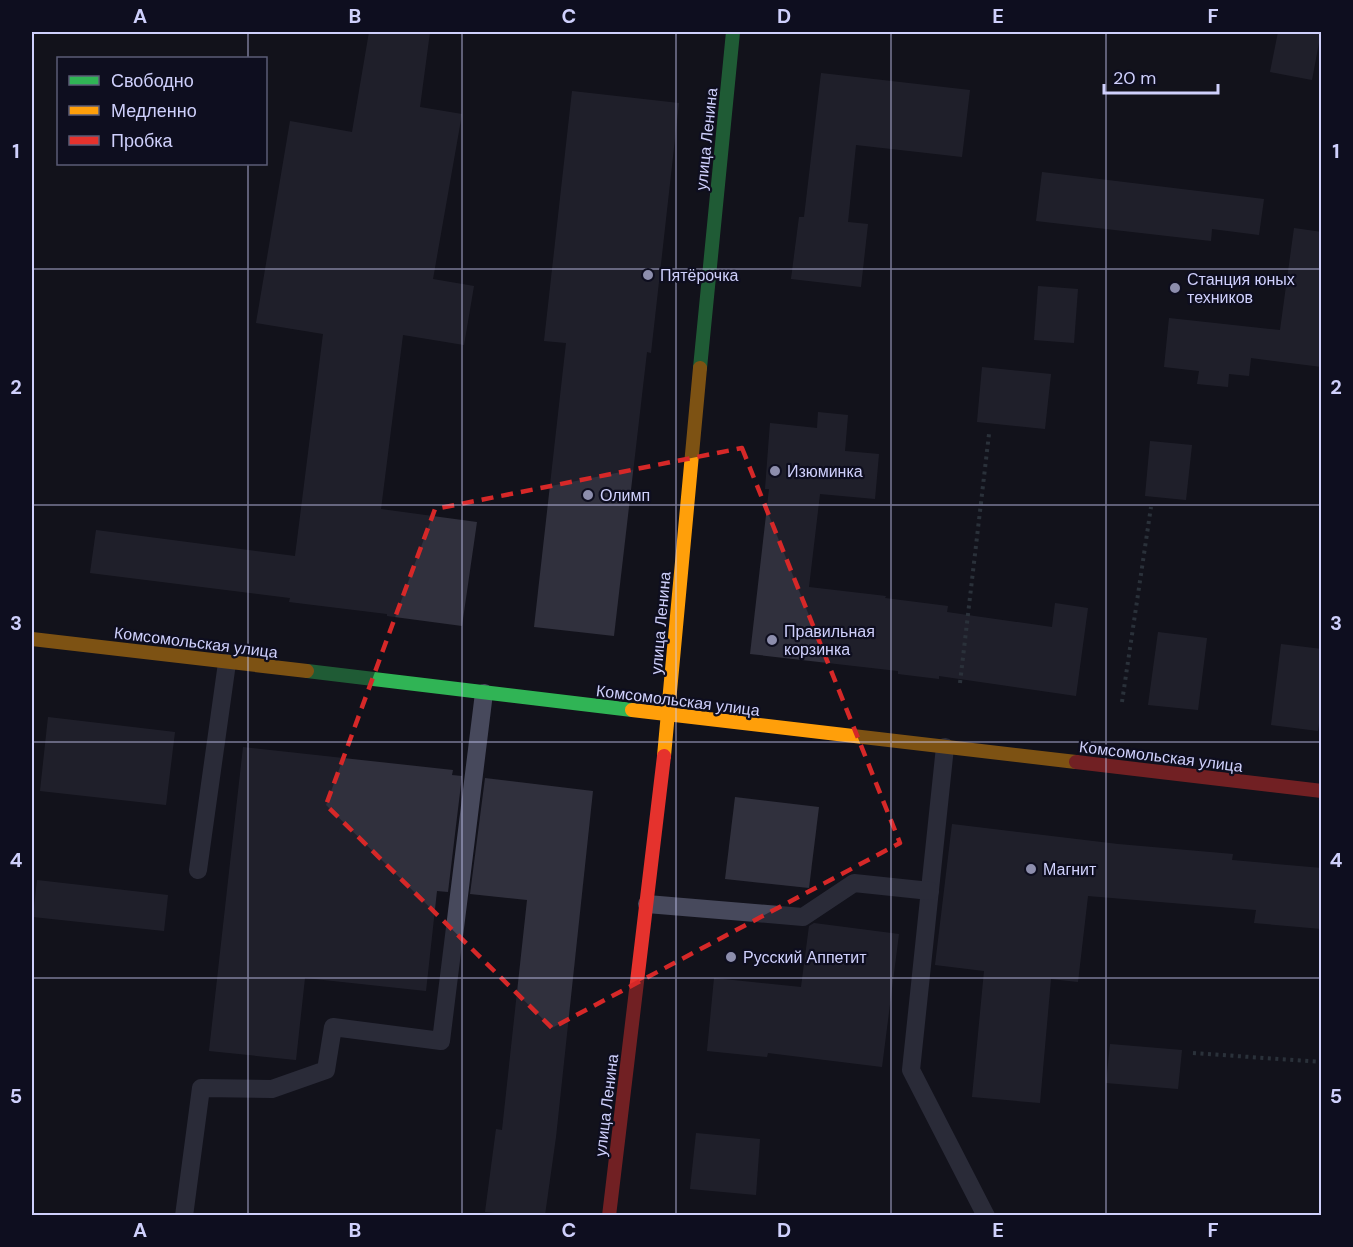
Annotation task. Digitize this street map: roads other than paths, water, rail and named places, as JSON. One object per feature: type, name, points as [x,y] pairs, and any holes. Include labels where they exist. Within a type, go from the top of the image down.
[{"type":"street","name":"улица Ленина","points":[[609,1215],[669,715],[685,523],[733,32]]},
{"type":"street","name":"Комсомольская улица","points":[[32,639],[1322,792]]},
{"type":"lane","points":[[198,870],[227,663]]},
{"type":"lane","points":[[184,1215],[201,1088],[272,1089],[326,1070],[333,1027],[441,1041],[484,693]]},
{"type":"lane","points":[[945,747],[911,1070],[986,1215]]},
{"type":"lane","points":[[647,904],[803,917],[854,883],[930,891]]},
{"type":"place","name":"Пятёрочка","points":[[648,275]]},
{"type":"place","name":"Станция юных техников","points":[[1175,288]]},
{"type":"place","name":"Изюминка","points":[[775,471]]},
{"type":"place","name":"Олимп","points":[[588,495]]},
{"type":"place","name":"Правильная корзинка","points":[[772,640]]},
{"type":"place","name":"Магнит","points":[[1031,869]]},
{"type":"place","name":"Русский Аппетит","points":[[731,957]]}]
